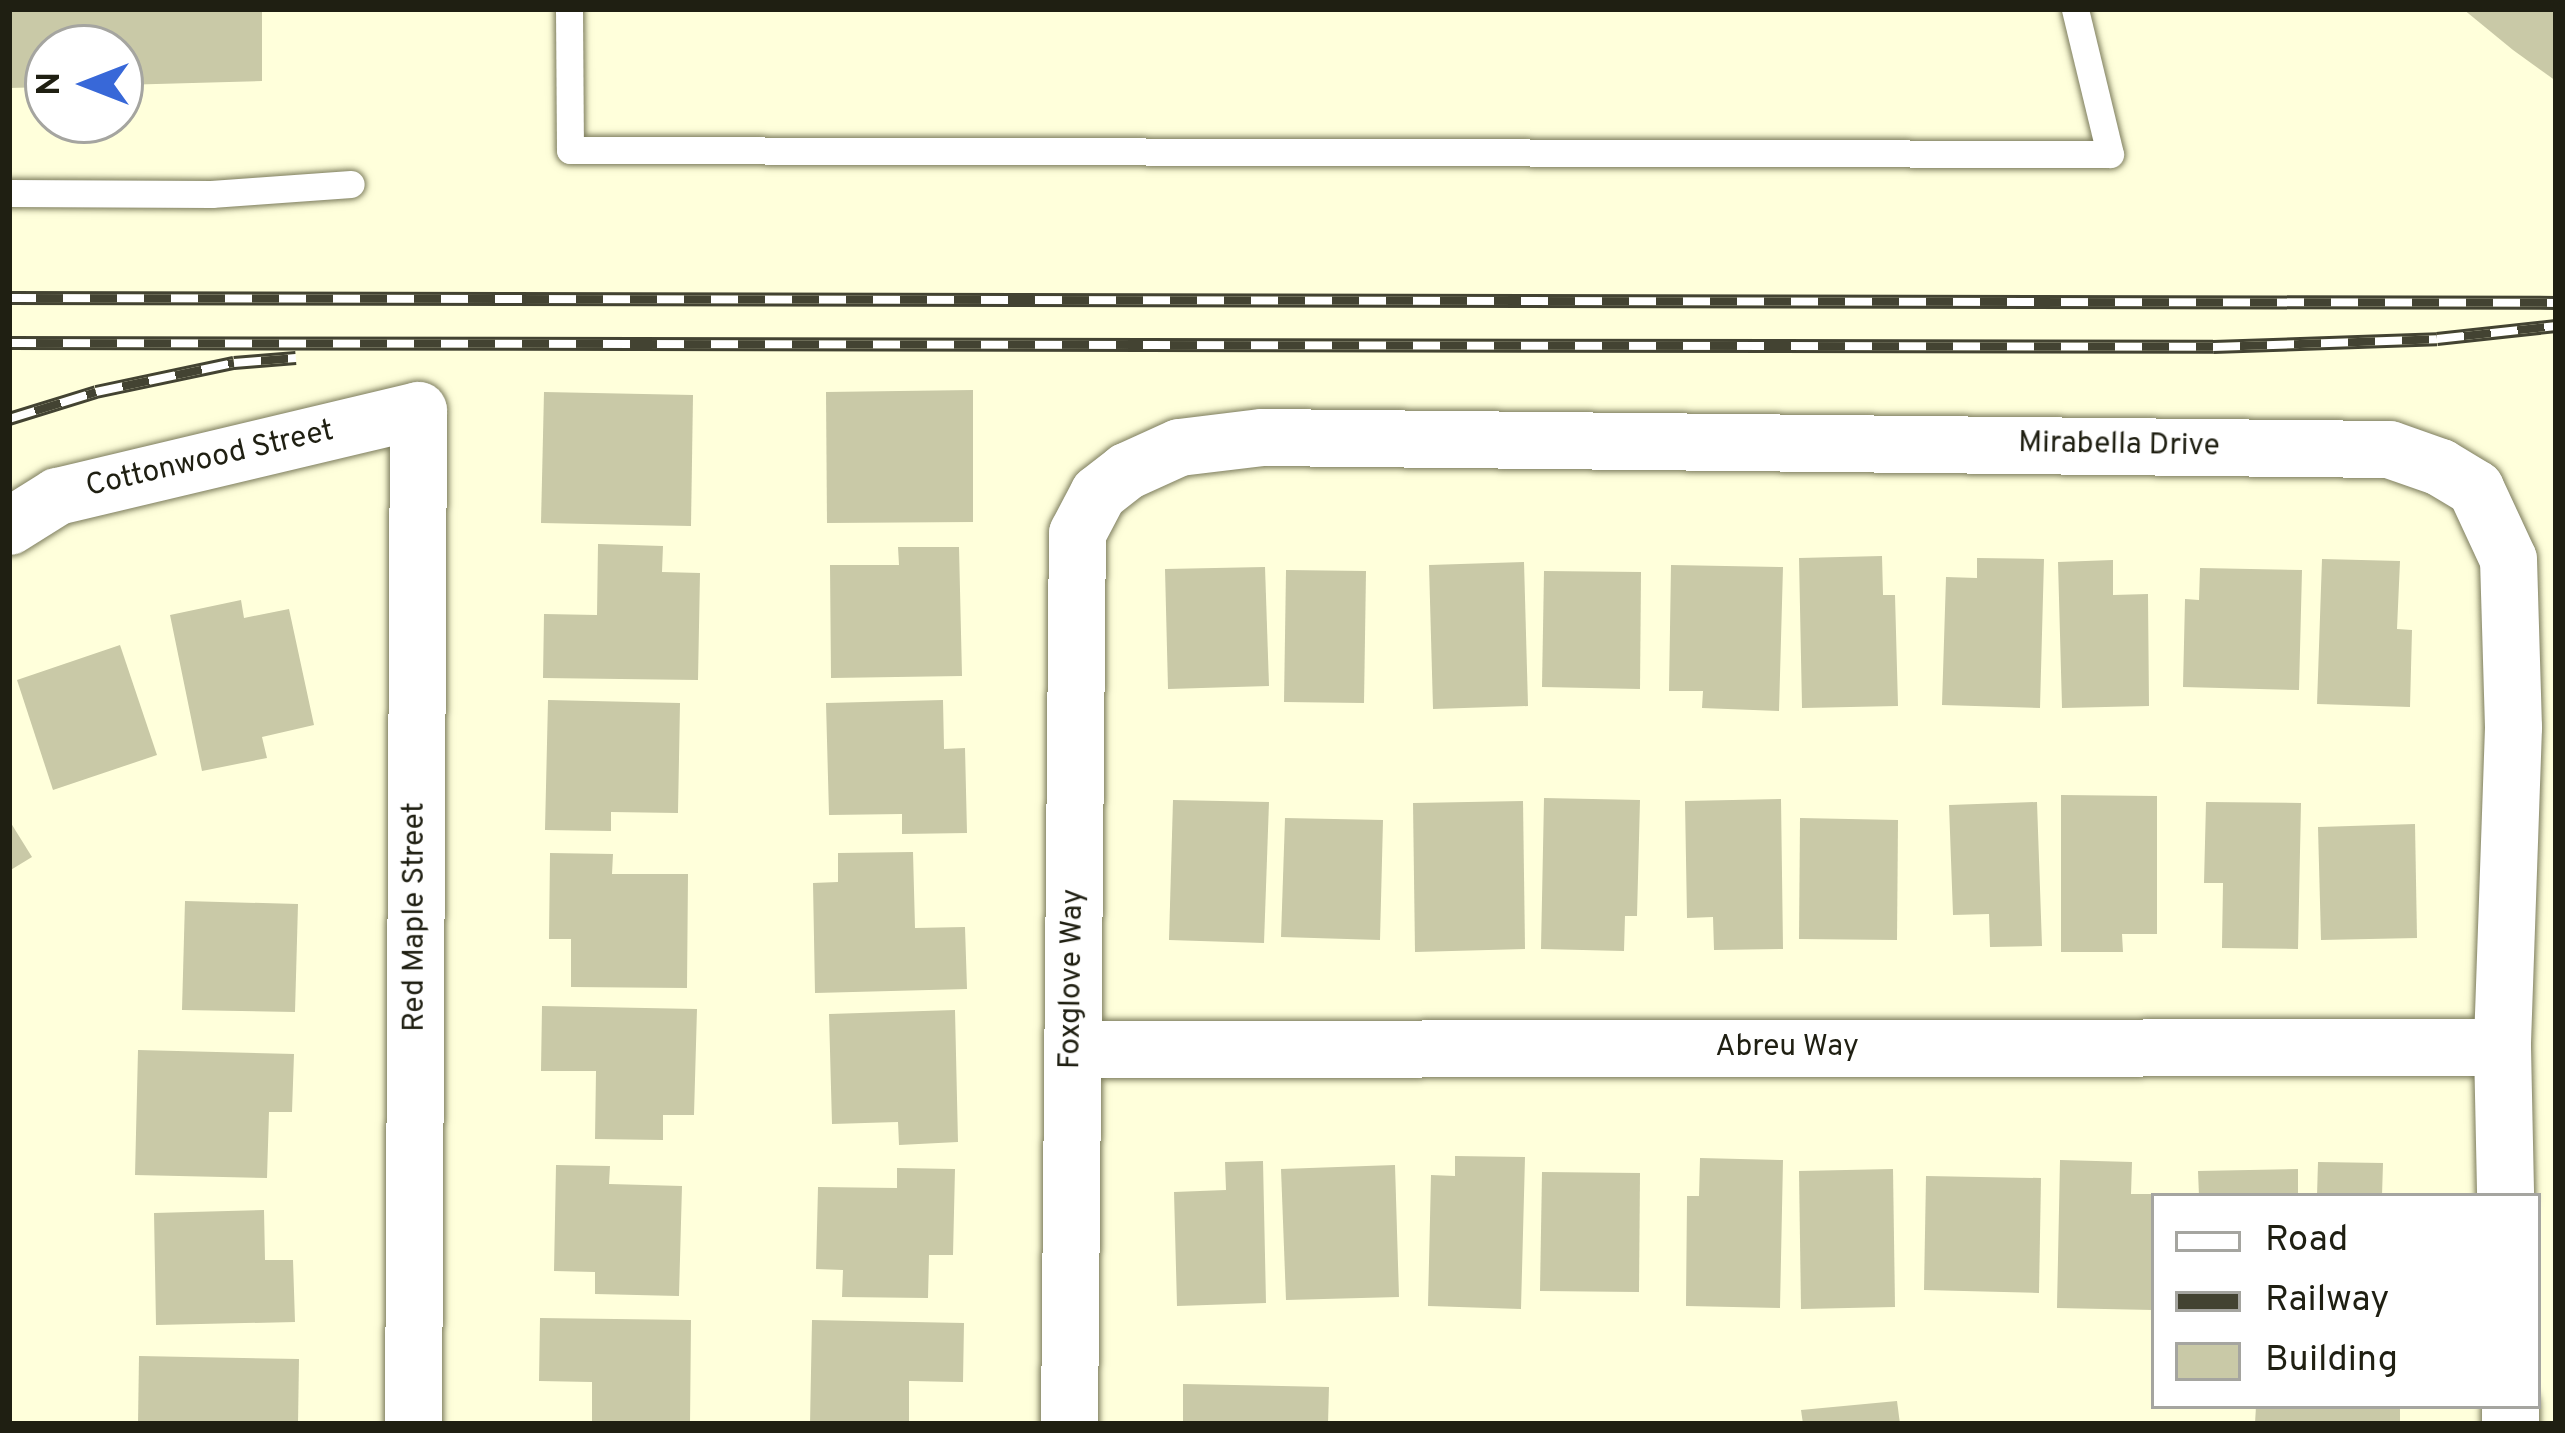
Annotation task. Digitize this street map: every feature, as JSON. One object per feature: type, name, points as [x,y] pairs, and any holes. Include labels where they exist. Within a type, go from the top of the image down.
[{"type":"street","name":"Cottonwood Street","points":[[9,526],[57,496],[418,410]]},
{"type":"street","name":"Red Maple Street","points":[[413,1424],[418,410]]},
{"type":"street","name":"Mirabella Drive","points":[[1077,533],[1098,494],[1126,471],[1178,447],[1262,437],[2389,448],[2440,466],[2475,488],[2508,559],[2512,727],[2502,1047],[2505,1193]]},
{"type":"street","name":"Foxglove Way","points":[[1070,1424],[1077,533]]},
{"type":"street","name":"Abreu Way","points":[[1072,1049],[2502,1047]]},
{"type":"lane","points":[[569,9],[570,150],[2110,154],[2074,9]]},
{"type":"lane","points":[[9,193],[212,194],[351,184]]},
{"type":"building","points":[[9,9],[262,9],[262,81],[144,84],[144,24],[24,24],[24,88],[9,88]]},
{"type":"building","points":[[2463,9],[2556,9],[2556,81],[2513,50]]},
{"type":"building","points":[[973,390],[973,522],[827,523],[826,392]]},
{"type":"building","points":[[544,392],[693,395],[691,526],[541,523]]},
{"type":"building","points":[[598,544],[663,546],[662,572],[700,573],[698,680],[543,678],[544,614],[597,615]]},
{"type":"building","points":[[898,547],[959,547],[962,676],[831,678],[830,565],[899,565]]},
{"type":"building","points":[[1882,556],[1883,595],[1895,595],[1898,706],[1802,708],[1799,558]]},
{"type":"building","points":[[1977,558],[2044,559],[2040,708],[1942,705],[1946,577],[1977,578]]},
{"type":"building","points":[[2322,559],[2400,561],[2397,629],[2412,630],[2410,707],[2317,704]]},
{"type":"building","points":[[2113,560],[2113,595],[2148,594],[2149,706],[2062,708],[2058,562]]},
{"type":"building","points":[[1524,562],[1528,706],[1433,709],[1429,565]]},
{"type":"building","points":[[1671,565],[1783,567],[1779,711],[1702,708],[1703,691],[1669,691]]},
{"type":"building","points":[[1265,567],[1269,686],[1168,689],[1165,569]]},
{"type":"building","points":[[2200,568],[2302,570],[2299,690],[2183,687],[2185,599],[2199,600]]},
{"type":"building","points":[[1286,570],[1366,571],[1364,703],[1284,702]]},
{"type":"building","points":[[1544,571],[1641,572],[1640,689],[1542,687]]},
{"type":"building","points":[[241,600],[244,618],[289,609],[314,725],[262,737],[267,758],[202,771],[170,615]]},
{"type":"building","points":[[120,645],[157,755],[53,790],[17,680]]},
{"type":"building","points":[[548,700],[680,703],[678,813],[611,812],[611,831],[545,830]]},
{"type":"building","points":[[943,700],[944,749],[965,748],[967,833],[902,834],[902,814],[829,815],[826,703]]},
{"type":"building","points":[[2061,795],[2157,796],[2157,934],[2122,934],[2123,952],[2061,952]]},
{"type":"building","points":[[1544,798],[1640,800],[1637,916],[1625,916],[1624,951],[1541,949]]},
{"type":"building","points":[[1781,799],[1783,949],[1714,950],[1713,917],[1687,918],[1685,801]]},
{"type":"building","points":[[1173,800],[1269,802],[1264,943],[1169,940]]},
{"type":"building","points":[[1523,801],[1525,949],[1415,952],[1413,803]]},
{"type":"building","points":[[2037,802],[2042,946],[1990,947],[1989,914],[1953,915],[1949,805]]},
{"type":"building","points":[[2206,802],[2301,803],[2298,949],[2222,948],[2223,883],[2204,883]]},
{"type":"building","points":[[1285,818],[1383,820],[1380,940],[1281,937]]},
{"type":"building","points":[[1800,818],[1898,820],[1897,940],[1799,939]]},
{"type":"building","points":[[9,820],[32,857],[9,871]]},
{"type":"building","points":[[2415,824],[2417,938],[2321,940],[2318,827]]},
{"type":"building","points":[[913,852],[915,928],[965,927],[967,989],[815,993],[813,883],[838,882],[838,853]]},
{"type":"building","points":[[550,853],[613,854],[612,874],[688,874],[687,988],[571,987],[571,939],[549,939]]},
{"type":"building","points":[[185,901],[298,904],[295,1012],[182,1010]]},
{"type":"building","points":[[542,1006],[697,1009],[694,1115],[663,1115],[663,1140],[595,1139],[596,1071],[541,1071]]},
{"type":"building","points":[[955,1010],[958,1142],[899,1145],[898,1122],[832,1124],[829,1014]]},
{"type":"building","points":[[138,1050],[294,1054],[292,1112],[269,1112],[267,1178],[135,1175]]},
{"type":"building","points":[[1455,1156],[1525,1157],[1521,1309],[1428,1306],[1431,1175],[1455,1176]]},
{"type":"building","points":[[1700,1158],[1783,1160],[1780,1308],[1686,1306],[1687,1196],[1699,1196]]},
{"type":"building","points":[[2060,1160],[2132,1162],[2131,1194],[2151,1194],[2151,1310],[2057,1308]]},
{"type":"building","points":[[1263,1161],[1266,1303],[1177,1306],[1174,1192],[1226,1190],[1225,1162]]},
{"type":"building","points":[[2318,1162],[2383,1163],[2382,1193],[2317,1193]]},
{"type":"building","points":[[556,1165],[610,1166],[609,1184],[682,1186],[679,1296],[595,1294],[595,1272],[554,1271]]},
{"type":"building","points":[[1395,1165],[1399,1297],[1286,1300],[1281,1169]]},
{"type":"building","points":[[897,1168],[955,1169],[953,1255],[929,1255],[928,1298],[842,1297],[843,1270],[816,1269],[818,1187],[897,1188]]},
{"type":"building","points":[[1893,1169],[1895,1307],[1801,1309],[1799,1171]]},
{"type":"building","points":[[2298,1169],[2298,1193],[2199,1193],[2198,1171]]},
{"type":"building","points":[[1542,1172],[1640,1173],[1639,1292],[1540,1291]]},
{"type":"building","points":[[1926,1176],[2041,1178],[2039,1293],[1924,1290]]},
{"type":"building","points":[[264,1210],[265,1260],[293,1260],[295,1322],[156,1325],[154,1213]]},
{"type":"building","points":[[540,1318],[691,1320],[690,1424],[592,1424],[592,1382],[539,1381]]},
{"type":"building","points":[[812,1320],[964,1323],[963,1382],[909,1381],[909,1424],[810,1424]]},
{"type":"building","points":[[139,1356],[299,1359],[298,1424],[138,1424]]},
{"type":"building","points":[[1183,1384],[1329,1387],[1328,1424],[1183,1424]]},
{"type":"building","points":[[1897,1401],[1900,1424],[1803,1424],[1801,1410]]},
{"type":"building","points":[[2256,1409],[2400,1409],[2400,1424],[2255,1424]]},
{"type":"railway","points":[[9,298],[2556,303]]},
{"type":"railway","points":[[9,343],[2213,347],[2437,339],[2556,326]]},
{"type":"railway","points":[[9,419],[96,392],[234,363],[296,358]]}]
